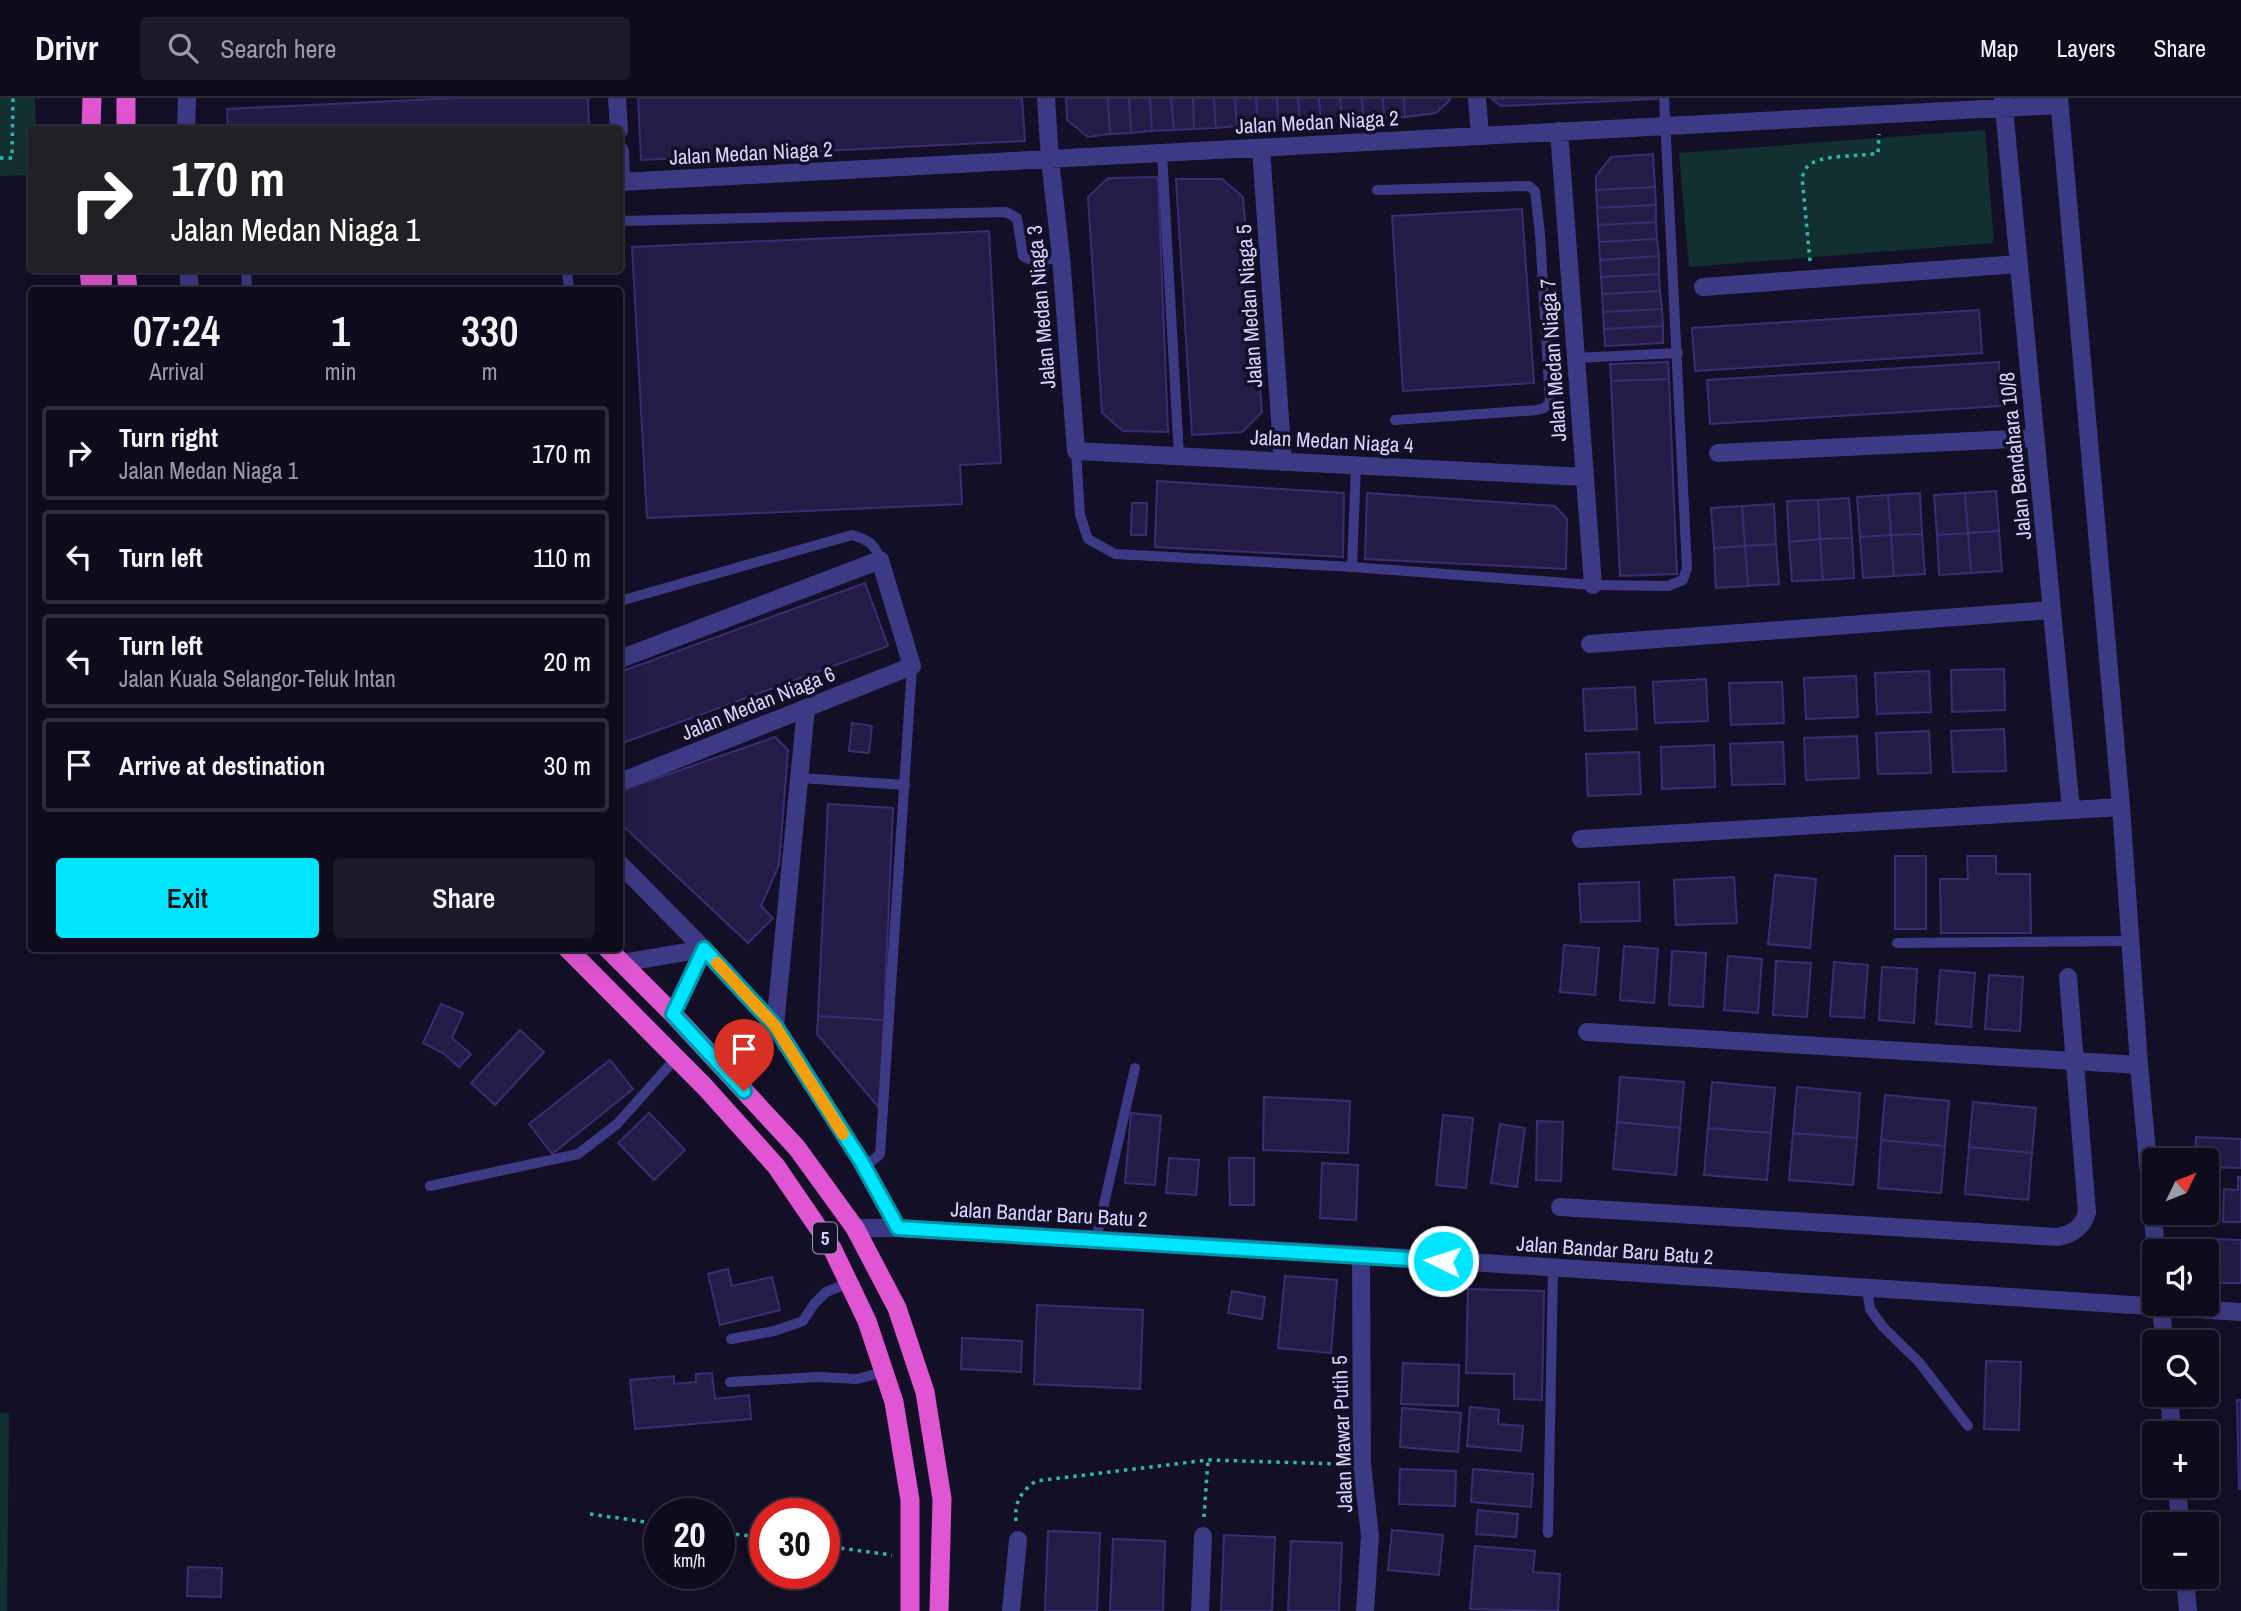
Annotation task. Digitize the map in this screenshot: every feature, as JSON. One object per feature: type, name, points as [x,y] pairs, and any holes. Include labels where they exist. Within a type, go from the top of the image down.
[{"type":"highway","points":[[91,126],[92,98]]},
{"type":"highway","points":[[126,98],[126,126]]},
{"type":"highway","name":"5","points":[[571,952],[705,1087],[776,1166],[832,1248],[867,1321],[894,1402],[910,1500],[910,1611]]},
{"type":"highway","name":"5","points":[[611,952],[673,1014],[797,1148],[855,1228],[897,1308],[925,1392],[942,1499],[939,1611]]},
{"type":"street","points":[[186,126],[187,98]]},
{"type":"street","points":[[617,98],[618,126]]},
{"type":"street","name":"Jalan Medan Niaga 3","points":[[1046,98],[1049,160],[1061,257],[1076,451]]},
{"type":"street","points":[[1477,98],[1480,136]]},
{"type":"street","points":[[2059,101],[2121,807],[2139,1065],[2155,1239]]},
{"type":"street","name":"Jalan Medan Niaga 2","points":[[623,182],[1667,126],[2059,101]]},
{"type":"street","name":"Jalan Bendahara 10/8","points":[[2003,103],[2071,810]]},
{"type":"street","name":"Jalan Medan Niaga 7","points":[[1559,131],[1594,585]]},
{"type":"street","name":"Jalan Medan Niaga 5","points":[[1261,148],[1283,462]]},
{"type":"street","points":[[1703,287],[2019,264]]},
{"type":"street","points":[[1718,453],[2036,438]]},
{"type":"street","name":"Jalan Medan Niaga 4","points":[[1076,451],[1585,477]]},
{"type":"street","points":[[623,658],[880,560],[912,666]]},
{"type":"street","points":[[1590,644],[2052,610]]},
{"type":"street","name":"Jalan Medan Niaga 6","points":[[623,781],[912,666]]},
{"type":"street","points":[[775,1026],[806,708]]},
{"type":"street","points":[[1581,839],[2121,807]]},
{"type":"street","points":[[623,867],[775,1026],[861,1161],[898,1228]]},
{"type":"street","points":[[621,963],[704,949]]},
{"type":"street","points":[[673,1014],[704,949]]},
{"type":"street","points":[[1560,1207],[2044,1236],[2068,1235],[2085,1222],[2087,1212],[2068,978]]},
{"type":"street","points":[[1587,1032],[2139,1065]]},
{"type":"street","name":"Jalan Bandar Baru Batu 2","points":[[855,1228],[1096,1239],[2142,1305]]},
{"type":"street","name":"Jalan Mawar Putih 5","points":[[1361,1255],[1362,1464],[1370,1535],[1365,1611]]},
{"type":"street","name":"Jalan Bandar Baru Batu 2","points":[[2219,1310],[2241,1312]]},
{"type":"street","points":[[1200,1611],[1203,1536]]},
{"type":"street","points":[[1011,1611],[1018,1540]]},
{"type":"street","points":[[2186,1589],[2188,1611]]},
{"type":"lane","points":[[1076,451],[1080,516],[1088,539],[1115,554],[1352,567],[1594,585],[1668,586],[1683,580],[1688,568],[1664,98]]},
{"type":"lane","points":[[1162,153],[1179,456]]},
{"type":"lane","points":[[1377,190],[1529,186],[1535,191],[1541,234],[1550,403],[1536,410],[1395,420]]},
{"type":"lane","points":[[623,221],[1006,212],[1017,218],[1023,256],[1036,261],[1061,257]]},
{"type":"lane","points":[[1576,358],[1678,353]]},
{"type":"lane","points":[[1352,567],[1356,464]]},
{"type":"lane","points":[[623,600],[852,534],[877,549],[880,560]]},
{"type":"lane","points":[[861,1161],[873,1161],[880,1154],[912,666]]},
{"type":"lane","points":[[800,778],[905,785]]},
{"type":"lane","points":[[1897,943],[2131,941]]},
{"type":"lane","points":[[430,1186],[578,1154],[617,1124],[676,1058]]},
{"type":"lane","points":[[1096,1239],[1135,1068]]},
{"type":"lane","points":[[1548,1533],[1553,1269]]},
{"type":"lane","points":[[731,1339],[774,1331],[803,1321],[826,1292],[849,1283]]},
{"type":"lane","points":[[1867,1289],[1870,1309],[1883,1327],[1919,1362],[1968,1426]]},
{"type":"lane","points":[[730,1382],[818,1377],[857,1379],[884,1372]]},
{"type":"path","points":[[0,158],[12,158],[13,98]]},
{"type":"path","points":[[1812,279],[1802,177],[1808,165],[1819,159],[1878,153],[1880,114]]},
{"type":"path","points":[[1018,1540],[1016,1503],[1020,1494],[1036,1480],[1208,1460],[1362,1464]]},
{"type":"path","points":[[1203,1536],[1208,1460]]},
{"type":"path","points":[[590,1514],[644,1522]]},
{"type":"path","points":[[840,1548],[910,1558]]},
{"type":"green space","points":[[0,98],[35,98],[36,126],[28,126],[28,175],[0,176]]},
{"type":"green space","points":[[1985,130],[1994,243],[1689,267],[1679,153]]},
{"type":"green space","points":[[0,1412],[9,1413],[7,1611],[0,1611]]},
{"type":"building","points":[[456,98],[588,98],[589,126],[228,126],[227,109]]},
{"type":"building","points":[[638,98],[1022,98],[1025,141],[641,160]]},
{"type":"building","points":[[1066,98],[1108,98],[1110,134],[1088,137],[1067,120]]},
{"type":"building","points":[[1108,98],[1129,98],[1131,133],[1110,134]]},
{"type":"building","points":[[1129,98],[1150,98],[1152,131],[1131,133]]},
{"type":"building","points":[[1150,98],[1171,98],[1174,130],[1152,131]]},
{"type":"building","points":[[1171,98],[1193,98],[1194,129],[1174,130]]},
{"type":"building","points":[[1193,98],[1214,98],[1216,128],[1194,129]]},
{"type":"building","points":[[1214,98],[1235,98],[1237,126],[1216,128]]},
{"type":"building","points":[[1235,98],[1256,98],[1258,125],[1237,126]]},
{"type":"building","points":[[1256,98],[1277,98],[1279,124],[1258,125]]},
{"type":"building","points":[[1277,98],[1298,98],[1300,123],[1279,124]]},
{"type":"building","points":[[1298,98],[1319,98],[1321,122],[1300,123]]},
{"type":"building","points":[[1319,98],[1340,98],[1342,120],[1321,122]]},
{"type":"building","points":[[1340,98],[1362,98],[1363,119],[1342,120]]},
{"type":"building","points":[[1362,98],[1383,98],[1384,118],[1363,119]]},
{"type":"building","points":[[1383,98],[1404,98],[1405,117],[1384,118]]},
{"type":"building","points":[[1404,98],[1450,100],[1436,113],[1405,117]]},
{"type":"building","points":[[1491,98],[1657,98],[1657,99],[1501,106]]},
{"type":"building","points":[[1653,154],[1655,187],[1596,190],[1596,176],[1611,157]]},
{"type":"building","points":[[1158,177],[1168,432],[1123,431],[1102,413],[1088,197],[1108,178]]},
{"type":"building","points":[[1176,179],[1222,179],[1243,197],[1262,412],[1242,432],[1192,435]]},
{"type":"building","points":[[1655,187],[1656,205],[1597,208],[1596,190]]},
{"type":"building","points":[[1656,205],[1656,222],[1598,225],[1597,208]]},
{"type":"building","points":[[1522,209],[1534,383],[1403,391],[1392,216]]},
{"type":"building","points":[[1656,222],[1657,239],[1599,242],[1598,225]]},
{"type":"building","points":[[989,231],[1001,463],[960,465],[962,504],[647,518],[632,247]]},
{"type":"building","points":[[1657,239],[1659,256],[1600,260],[1599,242]]},
{"type":"building","points":[[1659,256],[1659,274],[1601,277],[1600,260]]},
{"type":"building","points":[[1659,274],[1660,291],[1602,294],[1601,277]]},
{"type":"building","points":[[1660,291],[1662,309],[1603,312],[1602,294]]},
{"type":"building","points":[[1662,309],[1663,326],[1604,329],[1603,312]]},
{"type":"building","points":[[1979,310],[1982,353],[1695,371],[1692,328]]},
{"type":"building","points":[[1663,326],[1663,343],[1605,346],[1604,329]]},
{"type":"building","points":[[1668,362],[1669,379],[1611,381],[1610,364]]},
{"type":"building","points":[[1999,362],[2001,406],[1710,424],[1707,380]]},
{"type":"building","points":[[1669,379],[1677,574],[1620,576],[1611,381]]},
{"type":"building","points":[[1157,481],[1344,493],[1343,557],[1155,547]]},
{"type":"building","points":[[1996,491],[1999,531],[1968,533],[1965,493]]},
{"type":"building","points":[[1367,493],[1555,506],[1567,519],[1566,569],[1365,559]]},
{"type":"building","points":[[1920,493],[1922,534],[1891,535],[1888,495]]},
{"type":"building","points":[[1965,493],[1968,533],[1937,535],[1934,495]]},
{"type":"building","points":[[1888,495],[1891,535],[1860,537],[1857,497]]},
{"type":"building","points":[[1849,498],[1852,538],[1820,539],[1818,500]]},
{"type":"building","points":[[1818,500],[1820,539],[1789,542],[1787,501]]},
{"type":"building","points":[[1132,503],[1147,503],[1146,535],[1131,535]]},
{"type":"building","points":[[1774,504],[1776,544],[1745,546],[1742,506]]},
{"type":"building","points":[[1742,506],[1745,546],[1714,548],[1711,508]]},
{"type":"building","points":[[1999,531],[2002,571],[1971,573],[1968,533]]},
{"type":"building","points":[[1968,533],[1971,573],[1939,575],[1937,535]]},
{"type":"building","points":[[1922,534],[1925,574],[1894,576],[1891,535]]},
{"type":"building","points":[[1891,535],[1894,576],[1863,578],[1860,537]]},
{"type":"building","points":[[1852,538],[1854,578],[1823,580],[1820,539]]},
{"type":"building","points":[[1820,539],[1823,580],[1792,581],[1789,542]]},
{"type":"building","points":[[1776,544],[1779,584],[1748,586],[1745,546]]},
{"type":"building","points":[[1745,546],[1748,586],[1716,588],[1714,548]]},
{"type":"building","points":[[865,583],[888,646],[623,743],[623,671]]},
{"type":"building","points":[[2004,669],[2005,710],[1952,712],[1951,670]]},
{"type":"building","points":[[1929,671],[1931,712],[1877,714],[1875,673]]},
{"type":"building","points":[[1856,676],[1858,717],[1806,719],[1804,678]]},
{"type":"building","points":[[1706,679],[1708,721],[1655,723],[1653,682]]},
{"type":"building","points":[[1782,682],[1784,723],[1731,725],[1729,683]]},
{"type":"building","points":[[1635,687],[1637,729],[1585,731],[1583,689]]},
{"type":"building","points":[[852,723],[872,726],[869,753],[849,751]]},
{"type":"building","points":[[2004,729],[2006,771],[1953,772],[1951,731]]},
{"type":"building","points":[[1929,731],[1931,773],[1878,774],[1876,733]]},
{"type":"building","points":[[1857,736],[1859,778],[1806,780],[1804,738]]},
{"type":"building","points":[[775,737],[788,750],[779,865],[761,906],[773,918],[748,943],[623,826],[623,790]]},
{"type":"building","points":[[1783,742],[1785,784],[1732,785],[1730,744]]},
{"type":"building","points":[[1714,745],[1715,787],[1662,789],[1661,747]]},
{"type":"building","points":[[1639,752],[1641,794],[1588,796],[1586,754]]},
{"type":"building","points":[[828,804],[893,808],[884,1020],[818,1016]]},
{"type":"building","points":[[1895,856],[1926,856],[1926,929],[1895,929]]},
{"type":"building","points":[[1967,856],[1996,856],[1996,874],[2030,874],[2031,933],[1941,933],[1940,879],[1968,879]]},
{"type":"building","points":[[1775,875],[1816,879],[1810,948],[1768,944]]},
{"type":"building","points":[[1734,877],[1737,923],[1676,925],[1674,880]]},
{"type":"building","points":[[1639,882],[1640,921],[1581,922],[1579,884]]},
{"type":"building","points":[[1564,945],[1599,948],[1595,995],[1560,992]]},
{"type":"building","points":[[1624,946],[1658,949],[1654,1003],[1620,1000]]},
{"type":"building","points":[[1672,951],[1706,953],[1703,1007],[1669,1005]]},
{"type":"building","points":[[1728,956],[1762,959],[1758,1013],[1724,1010]]},
{"type":"building","points":[[1776,961],[1811,963],[1807,1017],[1773,1015]]},
{"type":"building","points":[[1834,962],[1868,965],[1864,1018],[1830,1016]]},
{"type":"building","points":[[1882,967],[1917,969],[1914,1023],[1879,1020]]},
{"type":"building","points":[[1940,970],[1975,973],[1971,1027],[1936,1024]]},
{"type":"building","points":[[1989,975],[2023,977],[2020,1031],[1985,1029]]},
{"type":"building","points":[[441,1004],[463,1013],[452,1038],[471,1054],[459,1067],[443,1053],[423,1043]]},
{"type":"building","points":[[818,1016],[884,1020],[879,1108],[817,1034]]},
{"type":"building","points":[[520,1030],[544,1052],[495,1105],[471,1083]]},
{"type":"building","points":[[610,1060],[633,1089],[552,1154],[529,1124]]},
{"type":"building","points":[[1620,1077],[1684,1082],[1680,1128],[1617,1122]]},
{"type":"building","points":[[1712,1082],[1775,1088],[1771,1133],[1708,1128]]},
{"type":"building","points":[[1797,1087],[1860,1093],[1857,1138],[1793,1133]]},
{"type":"building","points":[[1885,1095],[1949,1101],[1945,1146],[1881,1140]]},
{"type":"building","points":[[1264,1097],[1350,1101],[1348,1153],[1263,1150]]},
{"type":"building","points":[[1973,1102],[2036,1108],[2032,1153],[1969,1147]]},
{"type":"building","points":[[649,1113],[685,1150],[654,1180],[618,1143]]},
{"type":"building","points":[[1131,1113],[1161,1116],[1155,1185],[1125,1183]]},
{"type":"building","points":[[1443,1115],[1473,1118],[1466,1188],[1436,1185]]},
{"type":"building","points":[[1537,1121],[1563,1122],[1561,1181],[1536,1180]]},
{"type":"building","points":[[1617,1122],[1680,1128],[1676,1175],[1613,1169]]},
{"type":"building","points":[[1500,1124],[1525,1128],[1517,1187],[1491,1183]]},
{"type":"building","points":[[1708,1128],[1771,1133],[1767,1180],[1704,1175]]},
{"type":"building","points":[[1793,1133],[1857,1138],[1853,1185],[1789,1180]]},
{"type":"building","points":[[2196,1137],[2241,1139],[2241,1168],[2219,1167],[2219,1148],[2196,1148]]},
{"type":"building","points":[[1881,1140],[1945,1146],[1941,1193],[1878,1188]]},
{"type":"building","points":[[1969,1147],[2032,1153],[2028,1200],[1965,1194]]},
{"type":"building","points":[[1169,1158],[1199,1160],[1196,1195],[1166,1193]]},
{"type":"building","points":[[1229,1158],[1254,1158],[1254,1205],[1230,1205]]},
{"type":"building","points":[[1322,1163],[1358,1165],[1356,1220],[1320,1218]]},
{"type":"building","points":[[2238,1177],[2241,1177],[2241,1222],[2223,1222],[2224,1189],[2238,1190]]},
{"type":"building","points":[[2219,1239],[2241,1240],[2241,1283],[2219,1283]]},
{"type":"building","points":[[728,1269],[732,1286],[772,1277],[780,1310],[720,1325],[708,1274]]},
{"type":"building","points":[[1285,1276],[1337,1280],[1331,1353],[1278,1348]]},
{"type":"building","points":[[1468,1289],[1544,1291],[1542,1400],[1514,1399],[1514,1374],[1466,1373]]},
{"type":"building","points":[[1232,1291],[1265,1297],[1262,1319],[1228,1313]]},
{"type":"building","points":[[1037,1305],[1143,1310],[1140,1389],[1034,1384]]},
{"type":"building","points":[[962,1338],[1022,1341],[1021,1372],[961,1369]]},
{"type":"building","points":[[1986,1361],[2021,1362],[2019,1430],[1984,1429]]},
{"type":"building","points":[[1403,1363],[1459,1365],[1458,1406],[1401,1404]]},
{"type":"building","points":[[712,1373],[715,1399],[749,1395],[751,1419],[635,1429],[630,1380],[674,1376],[674,1384],[696,1382],[696,1374]]},
{"type":"building","points":[[2237,1400],[2241,1400],[2241,1489],[2239,1489]]},
{"type":"building","points":[[1470,1407],[1499,1410],[1498,1424],[1523,1426],[1521,1451],[1467,1446]]},
{"type":"building","points":[[1402,1408],[1461,1413],[1458,1452],[1400,1447]]},
{"type":"building","points":[[1400,1469],[1456,1471],[1455,1506],[1399,1504]]},
{"type":"building","points":[[1473,1469],[1533,1474],[1531,1507],[1471,1502]]},
{"type":"building","points":[[1478,1510],[1518,1514],[1516,1537],[1476,1534]]},
{"type":"building","points":[[1392,1530],[1443,1535],[1439,1575],[1388,1570]]},
{"type":"building","points":[[1048,1531],[1100,1533],[1097,1611],[1045,1611]]},
{"type":"building","points":[[1224,1535],[1275,1537],[1272,1611],[1221,1611]]},
{"type":"building","points":[[1113,1539],[1165,1541],[1163,1611],[1110,1611]]},
{"type":"building","points":[[1291,1541],[1342,1543],[1339,1611],[1288,1611]]},
{"type":"building","points":[[1475,1546],[1535,1551],[1533,1572],[1560,1574],[1558,1611],[1470,1609]]},
{"type":"building","points":[[188,1567],[222,1568],[221,1597],[187,1596]]},
{"type":"slow traffic","points":[[717,963],[775,1026],[843,1134]]},
{"type":"route","points":[[744,1091],[673,1014],[704,949],[775,1026],[861,1161],[898,1228],[1443,1261]]}]
